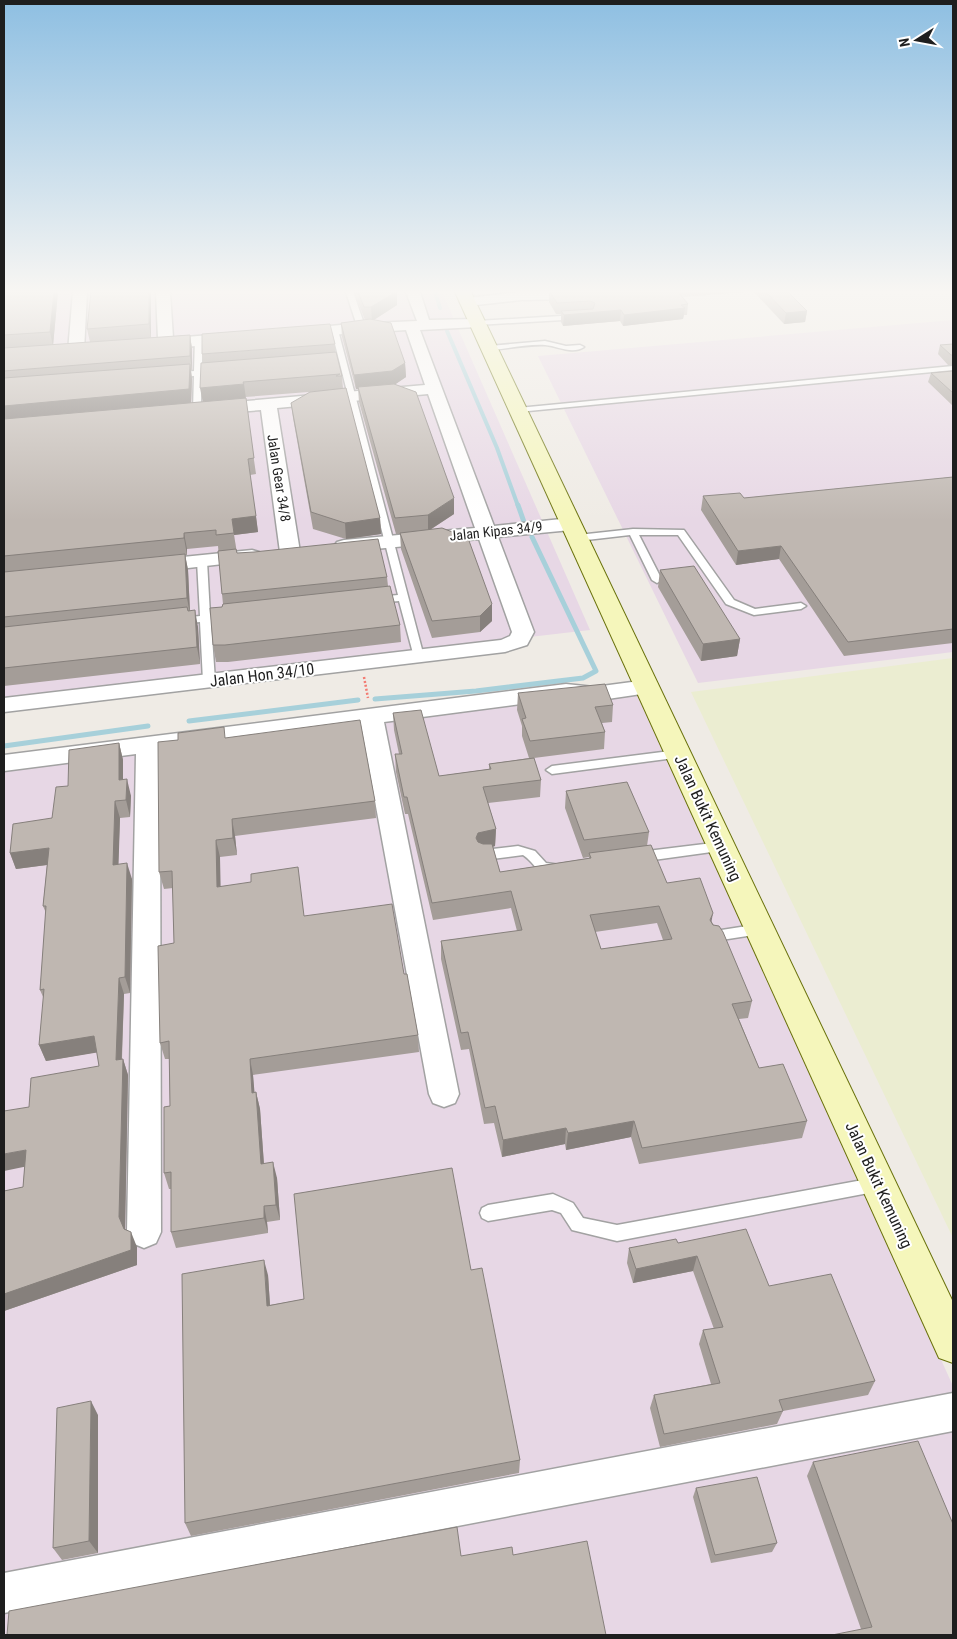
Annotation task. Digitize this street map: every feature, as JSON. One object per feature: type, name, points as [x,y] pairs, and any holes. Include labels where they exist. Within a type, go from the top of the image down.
[{"type":"main road","name":"Jalan Bukit Kemuning","points":[[499,368],[953,1344]]},
{"type":"street","points":[[430,368],[435,389],[488,532]]},
{"type":"street","points":[[178,412],[435,389]]},
{"type":"street","name":"Jalan Gear 34/8","points":[[268,404],[290,552]]},
{"type":"street","name":"Jalan Kipas 34/9","points":[[330,548],[488,532],[574,531]]},
{"type":"street","name":"Jalan Hon 34/10","points":[[4,704],[504,646],[519,640],[523,632],[488,532]]},
{"type":"street","points":[[132,568],[310,550]]},
{"type":"street","points":[[4,763],[566,691],[594,694],[647,687]]},
{"type":"street","points":[[372,716],[444,1094]]},
{"type":"street","points":[[144,1232],[148,745]]},
{"type":"street","points":[[4,1593],[953,1412]]},
{"type":"lane","points":[[197,410],[198,368]]},
{"type":"lane","points":[[344,368],[418,657]]},
{"type":"lane","points":[[518,410],[948,368]]},
{"type":"lane","points":[[169,376],[226,371]]},
{"type":"lane","points":[[574,531],[682,532],[730,602],[754,612],[801,606]]},
{"type":"lane","points":[[633,532],[657,580]]},
{"type":"lane","points":[[202,561],[209,681]]},
{"type":"lane","points":[[364,601],[403,597]]},
{"type":"lane","points":[[167,623],[235,615]]},
{"type":"lane","points":[[552,770],[678,754]]},
{"type":"lane","points":[[625,859],[721,847]]},
{"type":"lane","points":[[484,855],[523,851],[531,855],[535,863],[542,867],[548,869],[568,867]]},
{"type":"lane","points":[[714,936],[760,929]]},
{"type":"lane","points":[[488,1213],[553,1202],[567,1208],[578,1225],[617,1233],[878,1184]]},
{"type":"path","points":[[361,664],[372,716]]},
{"type":"shaded area","points":[[4,368],[475,368],[590,630],[4,697]]},
{"type":"shaded area","points":[[544,368],[953,368],[953,652],[698,683]]},
{"type":"shaded area","points":[[638,693],[953,1386],[953,1635],[4,1635],[4,767],[565,696]]},
{"type":"green space","points":[[953,658],[953,1238],[691,692]]},
{"type":"building","points":[[4,368],[35,368],[4,371]]},
{"type":"building","points":[[130,368],[190,368],[189,389],[4,406],[4,378]]},
{"type":"building","points":[[201,368],[340,368],[342,376],[336,376],[340,374],[243,382],[244,384],[200,388]]},
{"type":"building","points":[[352,368],[396,368],[392,371],[354,375]]},
{"type":"building","points":[[953,371],[953,393],[931,373]]},
{"type":"building","points":[[394,384],[416,392],[454,498],[428,515],[395,518],[358,387]]},
{"type":"building","points":[[346,388],[380,518],[345,523],[311,512],[291,403],[310,392]]},
{"type":"building","points":[[246,398],[254,458],[248,459],[256,516],[232,519],[234,533],[216,535],[216,530],[184,533],[184,538],[4,556],[4,419]]},
{"type":"building","points":[[953,477],[953,629],[848,642],[781,546],[738,551],[703,496],[740,493],[744,498]]},
{"type":"building","points":[[442,528],[468,538],[492,604],[480,616],[432,621],[400,533]]},
{"type":"building","points":[[378,539],[387,577],[222,594],[218,551],[236,549],[237,553],[254,552]]},
{"type":"building","points":[[185,554],[187,598],[4,617],[4,572]]},
{"type":"building","points":[[694,566],[740,639],[703,644],[660,570]]},
{"type":"building","points":[[390,586],[400,625],[213,645],[210,608],[222,607],[223,604]]},
{"type":"building","points":[[187,607],[188,611],[195,610],[197,647],[4,668],[4,627]]},
{"type":"building","points":[[605,684],[613,705],[595,707],[605,732],[530,741],[522,719],[526,718],[518,693]]},
{"type":"building","points":[[421,710],[439,776],[491,769],[489,764],[534,758],[541,780],[483,787],[496,829],[478,833],[476,838],[478,842],[483,844],[492,844],[500,872],[591,858],[589,853],[651,845],[667,883],[700,878],[713,913],[710,920],[713,925],[719,926],[723,932],[752,1001],[732,1004],[759,1068],[783,1064],[807,1121],[642,1148],[634,1121],[568,1133],[566,1128],[503,1140],[495,1106],[485,1108],[468,1032],[461,1033],[441,941],[522,930],[511,891],[432,903],[407,797],[404,797],[395,754],[402,754],[393,713]],"holes":[[[659,906],[672,939],[601,949],[590,915]]]},
{"type":"building","points":[[360,720],[375,801],[232,819],[233,838],[216,840],[217,887],[251,882],[251,874],[298,867],[304,916],[392,904],[404,974],[407,974],[418,1035],[250,1059],[252,1093],[256,1092],[261,1164],[273,1162],[276,1205],[264,1206],[264,1218],[171,1232],[171,1172],[164,1173],[164,1107],[170,1106],[169,1041],[160,1043],[158,946],[174,943],[172,871],[159,872],[158,742],[178,740],[178,733],[224,727],[225,738]]},
{"type":"building","points":[[119,743],[119,780],[127,779],[126,800],[115,801],[113,865],[127,863],[125,977],[119,978],[116,1060],[123,1059],[119,1217],[124,1229],[131,1232],[131,1250],[4,1294],[4,1191],[23,1187],[26,1150],[4,1154],[4,1111],[29,1107],[31,1078],[99,1066],[94,1036],[39,1045],[44,989],[40,990],[46,906],[43,906],[49,848],[10,853],[13,824],[52,818],[56,787],[68,786],[69,750]]},
{"type":"building","points":[[627,782],[649,832],[584,840],[566,791]]},
{"type":"building","points":[[452,1168],[471,1270],[482,1268],[520,1460],[185,1523],[182,1274],[264,1260],[267,1306],[304,1299],[294,1194]]},
{"type":"building","points":[[746,1229],[769,1286],[831,1274],[875,1381],[779,1400],[783,1411],[664,1434],[654,1395],[720,1383],[703,1330],[723,1327],[697,1256],[636,1269],[629,1248],[676,1239],[678,1243]]},
{"type":"building","points":[[91,1401],[89,1541],[53,1548],[57,1408]]},
{"type":"building","points":[[918,1441],[953,1524],[953,1635],[832,1635],[872,1627],[813,1462]]},
{"type":"building","points":[[757,1477],[777,1543],[715,1555],[696,1488]]},
{"type":"building","points":[[457,1527],[461,1556],[512,1547],[513,1555],[587,1541],[606,1635],[7,1635],[9,1611]]},
{"type":"waterway","points":[[463,368],[497,448],[518,506]]},
{"type":"waterway","points":[[518,505],[524,522]]},
{"type":"waterway","points":[[375,699],[476,691],[583,678],[596,671],[532,537]]},
{"type":"waterway","points":[[189,721],[358,700]]},
{"type":"waterway","points":[[4,746],[148,726]]}]
